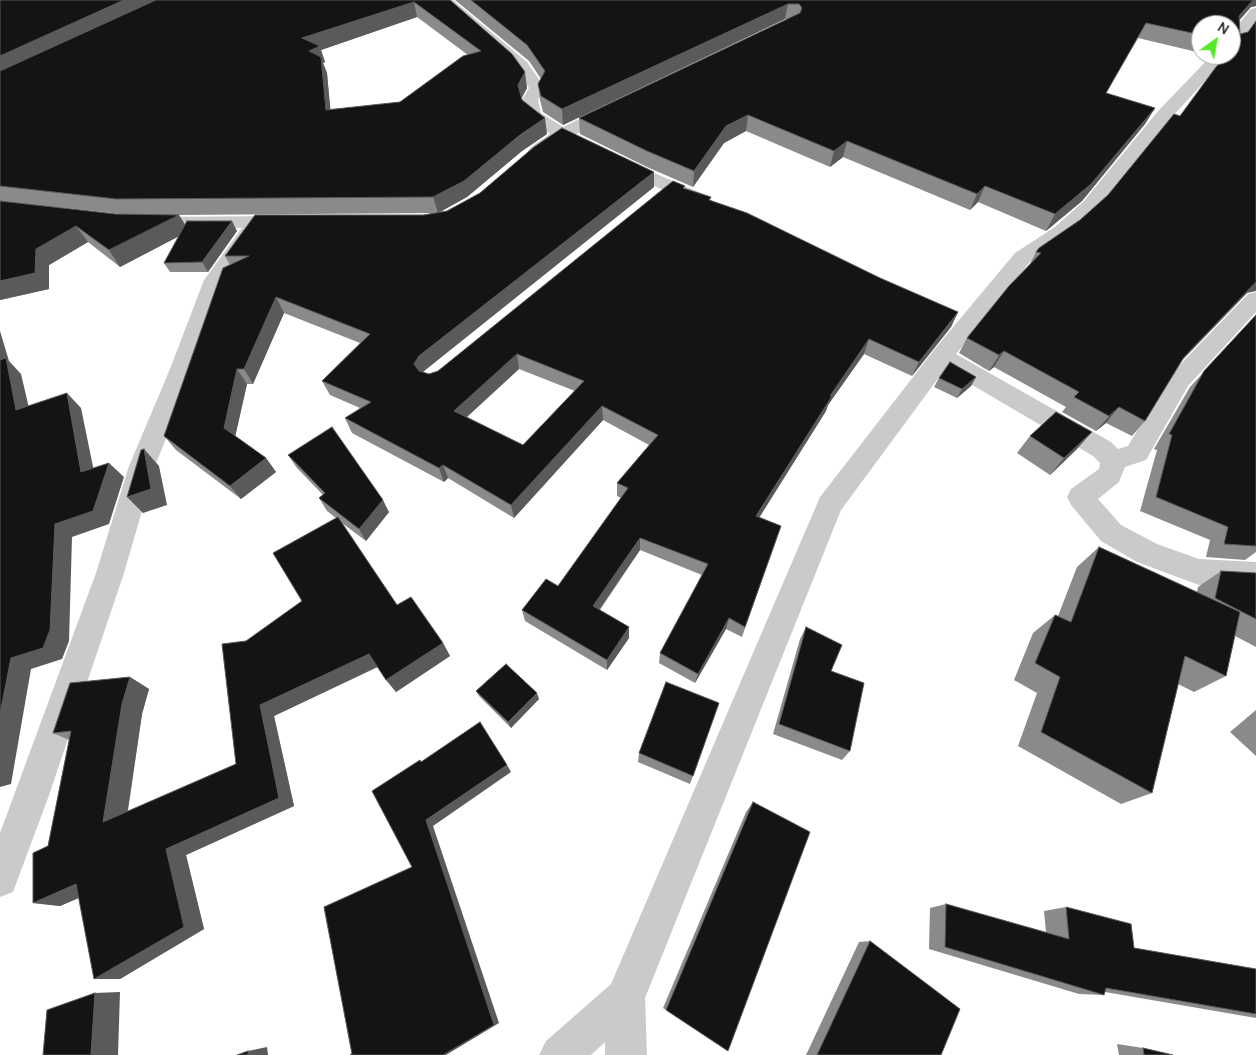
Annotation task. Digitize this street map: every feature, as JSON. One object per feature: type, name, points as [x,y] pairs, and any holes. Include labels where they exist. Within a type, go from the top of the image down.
[{"type":"street","points":[[444,0],[521,65],[537,88],[530,100],[530,109],[534,116],[583,145]]},
{"type":"street","points":[[1241,30],[1256,12]]},
{"type":"street","points":[[626,1055],[625,998],[830,505],[942,356],[960,319],[1022,258],[1062,230],[1090,206],[1165,114],[1212,65]]},
{"type":"street","points":[[522,163],[562,134],[628,102]]},
{"type":"street","points":[[606,156],[661,193],[722,208]]},
{"type":"street","points":[[0,879],[110,573],[142,466],[182,369],[215,280],[256,222]]},
{"type":"street","points":[[127,223],[304,222]]},
{"type":"street","points":[[1114,460],[1137,453],[1179,380],[1256,299]]},
{"type":"street","points":[[942,356],[1102,448],[1114,460]]},
{"type":"street","points":[[1114,460],[1110,475],[1080,497],[1111,533],[1147,553],[1198,572],[1256,575]]},
{"type":"street","points":[[560,1055],[625,998]]},
{"type":"building","points":[[0,0],[124,0],[0,56]]},
{"type":"building","points":[[156,0],[450,0],[512,54],[525,72],[518,85],[522,100],[545,118],[520,135],[464,181],[433,197],[116,199],[0,186],[0,71]],"holes":[[[414,2],[481,51],[463,56],[400,102],[326,110],[321,57],[309,51],[320,46],[302,38]]]},
{"type":"building","points":[[471,0],[1253,0],[1240,15],[1191,15],[1191,33],[1146,23],[1106,93],[1155,108],[1091,184],[1055,214],[985,186],[977,194],[847,141],[834,151],[748,115],[726,126],[694,171],[647,151],[579,118],[800,13],[802,8],[799,4],[788,4],[562,109],[541,96],[538,84],[545,71],[527,45]]},
{"type":"building","points":[[1256,21],[1256,282],[1184,357],[1145,421],[1119,407],[1109,416],[1074,397],[1079,392],[1004,351],[999,355],[967,338],[1009,286],[1041,253],[1036,252],[1039,248],[1080,220],[1108,195],[1174,114],[1180,116],[1218,65],[1241,65],[1241,34],[1248,32]]},
{"type":"building","points":[[562,128],[654,172],[419,356],[414,364],[419,371],[429,374],[438,371],[673,181],[685,186],[683,188],[711,197],[709,200],[747,213],[880,278],[958,312],[919,362],[869,339],[830,396],[832,396],[756,516],[781,526],[745,627],[729,618],[698,674],[660,653],[708,564],[640,538],[593,606],[629,627],[607,660],[522,610],[546,579],[558,586],[628,488],[617,483],[658,435],[602,406],[511,505],[443,465],[439,468],[345,418],[371,402],[322,381],[370,334],[276,297],[244,369],[237,369],[224,428],[266,458],[230,486],[164,436],[223,268],[249,256],[225,256],[255,215],[424,215],[447,211],[480,193],[534,147]],"holes":[[[517,354],[584,381],[523,445],[454,411]]]},
{"type":"building","points":[[0,201],[116,214],[179,215],[109,250],[76,226],[36,249],[35,273],[0,281]]},
{"type":"building","points":[[187,221],[232,221],[202,262],[164,263]]},
{"type":"building","points":[[1256,315],[1256,546],[1224,544],[1228,527],[1156,497],[1172,435],[1169,434],[1204,371]]},
{"type":"building","points":[[6,358],[16,410],[67,393],[81,472],[109,463],[93,511],[55,524],[50,630],[43,648],[11,658],[0,714],[0,360]]},
{"type":"building","points":[[950,362],[976,377],[962,389],[939,378]]},
{"type":"building","points":[[1056,412],[1092,432],[1064,458],[1030,436]]},
{"type":"building","points":[[332,427],[383,500],[359,529],[319,498],[325,493],[288,455]]},
{"type":"building","points":[[144,449],[151,489],[127,497],[141,450]]},
{"type":"building","points":[[338,517],[397,605],[411,597],[443,643],[386,680],[369,654],[260,705],[279,798],[166,849],[184,927],[94,979],[76,884],[33,903],[33,853],[48,846],[71,731],[53,733],[70,683],[130,677],[122,704],[103,822],[236,764],[222,644],[246,641],[302,601],[273,553]]},
{"type":"building","points":[[1099,547],[1240,612],[1226,676],[1185,656],[1152,793],[1041,732],[1060,677],[1035,663],[1055,615],[1071,622]]},
{"type":"building","points":[[1221,571],[1256,573],[1256,619],[1215,598]]},
{"type":"building","points":[[806,627],[842,645],[831,671],[864,683],[850,751],[779,724]]},
{"type":"building","points":[[506,664],[537,693],[508,722],[476,691]]},
{"type":"building","points":[[666,682],[719,703],[693,776],[639,753]]},
{"type":"building","points":[[480,722],[507,765],[426,820],[494,1025],[443,1055],[350,1055],[352,1054],[324,907],[412,867],[372,791],[420,760],[421,762]]},
{"type":"building","points":[[753,802],[810,832],[728,1051],[666,1010]]},
{"type":"building","points":[[946,904],[1069,939],[1066,907],[1131,924],[1134,948],[1256,969],[1256,1014],[1106,988],[1104,995],[945,947]]},
{"type":"building","points":[[870,941],[960,1009],[941,1055],[817,1055]]},
{"type":"building","points":[[95,993],[91,1055],[43,1055],[47,1010]]},
{"type":"building","points":[[1143,1048],[1173,1055],[1144,1055]]},
{"type":"building","points":[[248,1051],[248,1055],[237,1055]]}]
